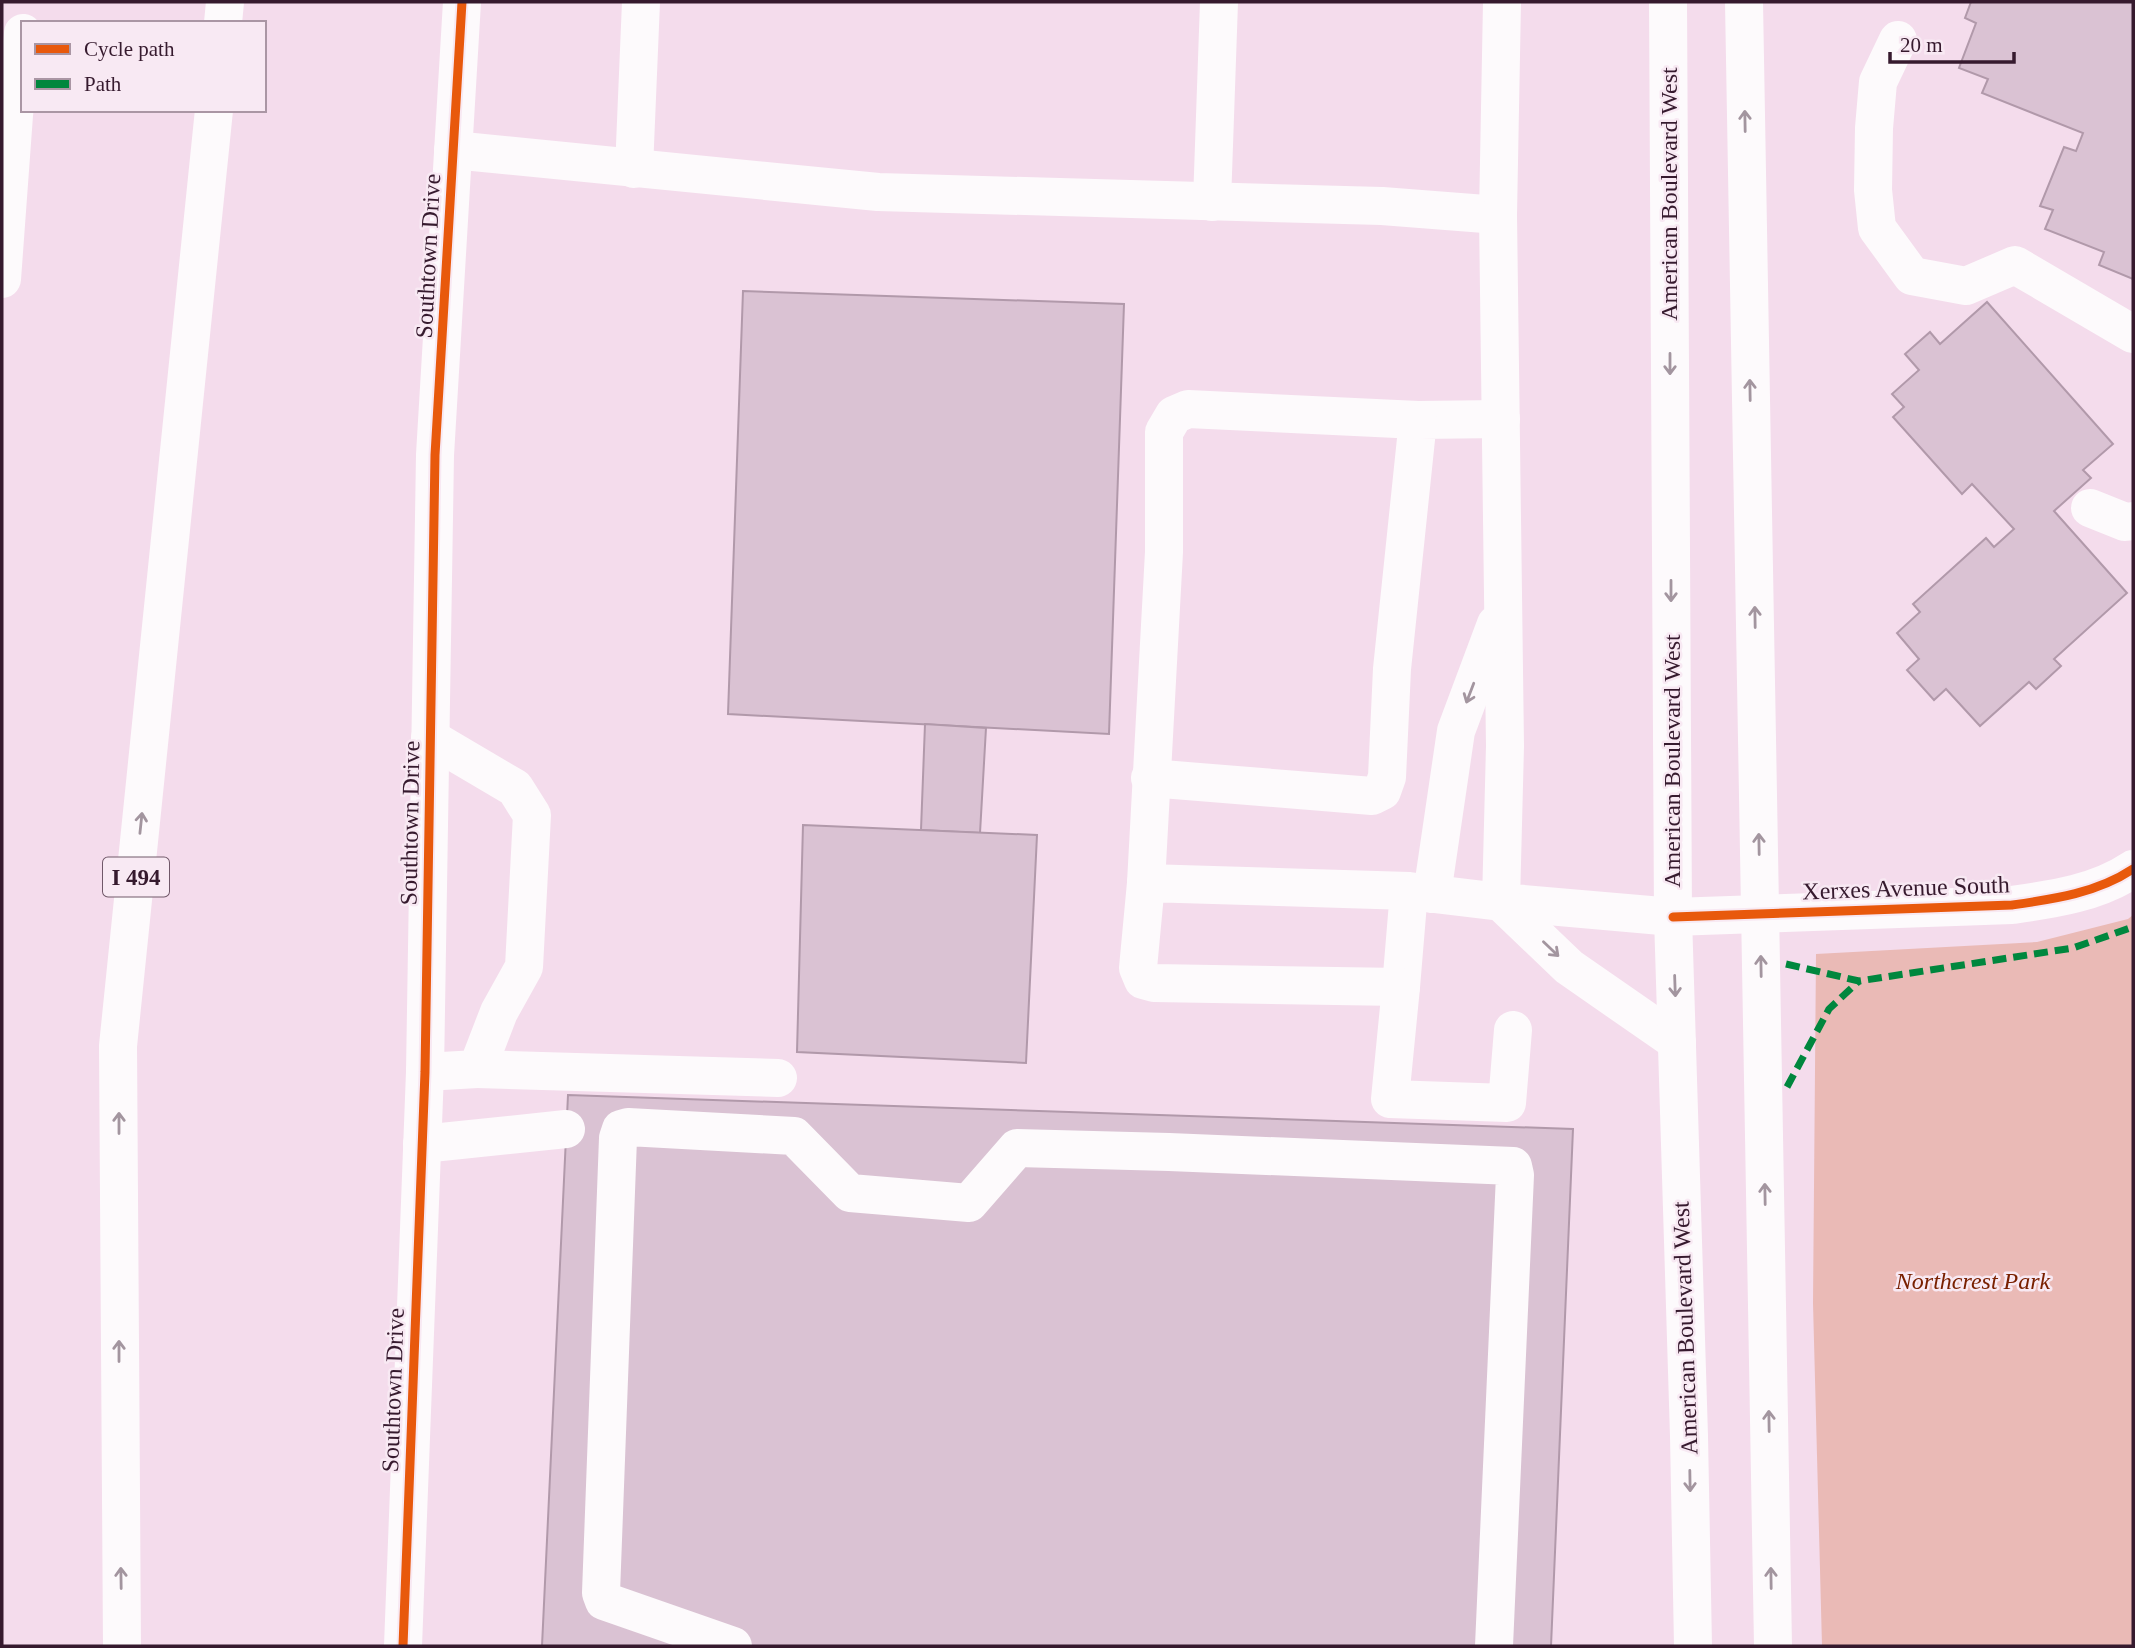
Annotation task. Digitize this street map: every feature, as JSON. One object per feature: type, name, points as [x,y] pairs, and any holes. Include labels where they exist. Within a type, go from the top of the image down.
[{"type":"main road","points":[[24,21],[26,2]]},
{"type":"main road","points":[[223,21],[225,2]]},
{"type":"main road","name":"Southtown Drive","points":[[403,1646],[425,1072],[435,455],[462,2]]},
{"type":"main road","points":[[634,169],[641,2]]},
{"type":"main road","points":[[1212,202],[1219,2]]},
{"type":"main road","points":[[1502,2],[1498,215],[1505,746],[1501,902],[1569,967],[1676,1042]]},
{"type":"main road","name":"American Boulevard West","points":[[1668,2],[1673,917],[1693,1646]]},
{"type":"main road","points":[[1744,2],[1773,1646]]},
{"type":"main road","points":[[1898,40],[1878,82],[1874,128],[1874,190],[1877,228],[1912,276],[1966,286],[2015,265],[2133,334]]},
{"type":"main road","points":[[2,279],[21,56]]},
{"type":"main road","name":"I 494","points":[[122,1646],[118,1046],[214,112]]},
{"type":"main road","points":[[453,150],[878,192],[1381,206],[1498,215]]},
{"type":"main road","points":[[1401,987],[1154,983],[1143,979],[1138,968],[1146,883],[1164,552],[1164,432],[1174,415],[1188,409],[1418,420],[1501,419]]},
{"type":"main road","points":[[1150,778],[1372,796],[1382,791],[1387,776],[1392,669],[1418,420]]},
{"type":"main road","points":[[2091,508],[2125,523],[2133,522]]},
{"type":"main road","points":[[1503,606],[1456,731],[1401,987],[1390,1099],[1507,1103],[1513,1030]]},
{"type":"main road","points":[[430,738],[515,788],[532,815],[524,968],[499,1012],[477,1069]]},
{"type":"main road","name":"Xerxes Avenue South","points":[[1146,883],[1421,892],[1673,917],[2012,905],[2068,897],[2118,879],[2133,869]]},
{"type":"main road","points":[[425,1072],[477,1069],[778,1078]]},
{"type":"main road","points":[[733,1646],[604,1601],[601,1593],[618,1138],[621,1129],[628,1127],[794,1136],[850,1193],[969,1203],[1017,1148],[1513,1166],[1515,1175],[1494,1646]]},
{"type":"main road","points":[[422,1144],[566,1129]]},
{"type":"green space","name":"Northcrest Park","points":[[2133,915],[2133,1646],[1822,1646],[1813,1303],[1816,954],[2037,942],[2128,919]]},
{"type":"building","points":[[1971,2],[2133,2],[2133,279],[2099,265],[2104,252],[2045,229],[2053,210],[2040,206],[2064,147],[2076,151],[2083,133],[1982,93],[1988,79],[1959,68],[1976,23],[1965,18]]},
{"type":"building","points":[[743,291],[1124,304],[1109,734],[728,714]]},
{"type":"building","points":[[1987,302],[2113,444],[2083,470],[2091,478],[2054,511],[2127,593],[2054,659],[2061,666],[2036,689],[2029,682],[1980,726],[1946,689],[1934,700],[1907,670],[1919,659],[1897,633],[1920,612],[1913,604],[1986,538],[1994,547],[2014,529],[1972,484],[1962,494],[1893,417],[1904,407],[1892,394],[1919,370],[1905,354],[1930,332],[1940,344]]},
{"type":"building","points":[[925,724],[986,728],[980,833],[921,830]]},
{"type":"building","points":[[803,825],[1037,835],[1026,1063],[797,1052]]},
{"type":"building","points":[[568,1095],[1573,1129],[1551,1646],[542,1646]]},
{"type":"marked path","points":[[1786,964],[1859,981],[2073,948],[2133,927]]},
{"type":"marked path","points":[[1787,1087],[1829,1009],[1859,981]]},
{"type":"cycle path","points":[[403,1646],[425,1072],[435,455],[462,2]]},
{"type":"cycle path","points":[[1673,917],[2012,905],[2090,889],[2133,869]]}]
